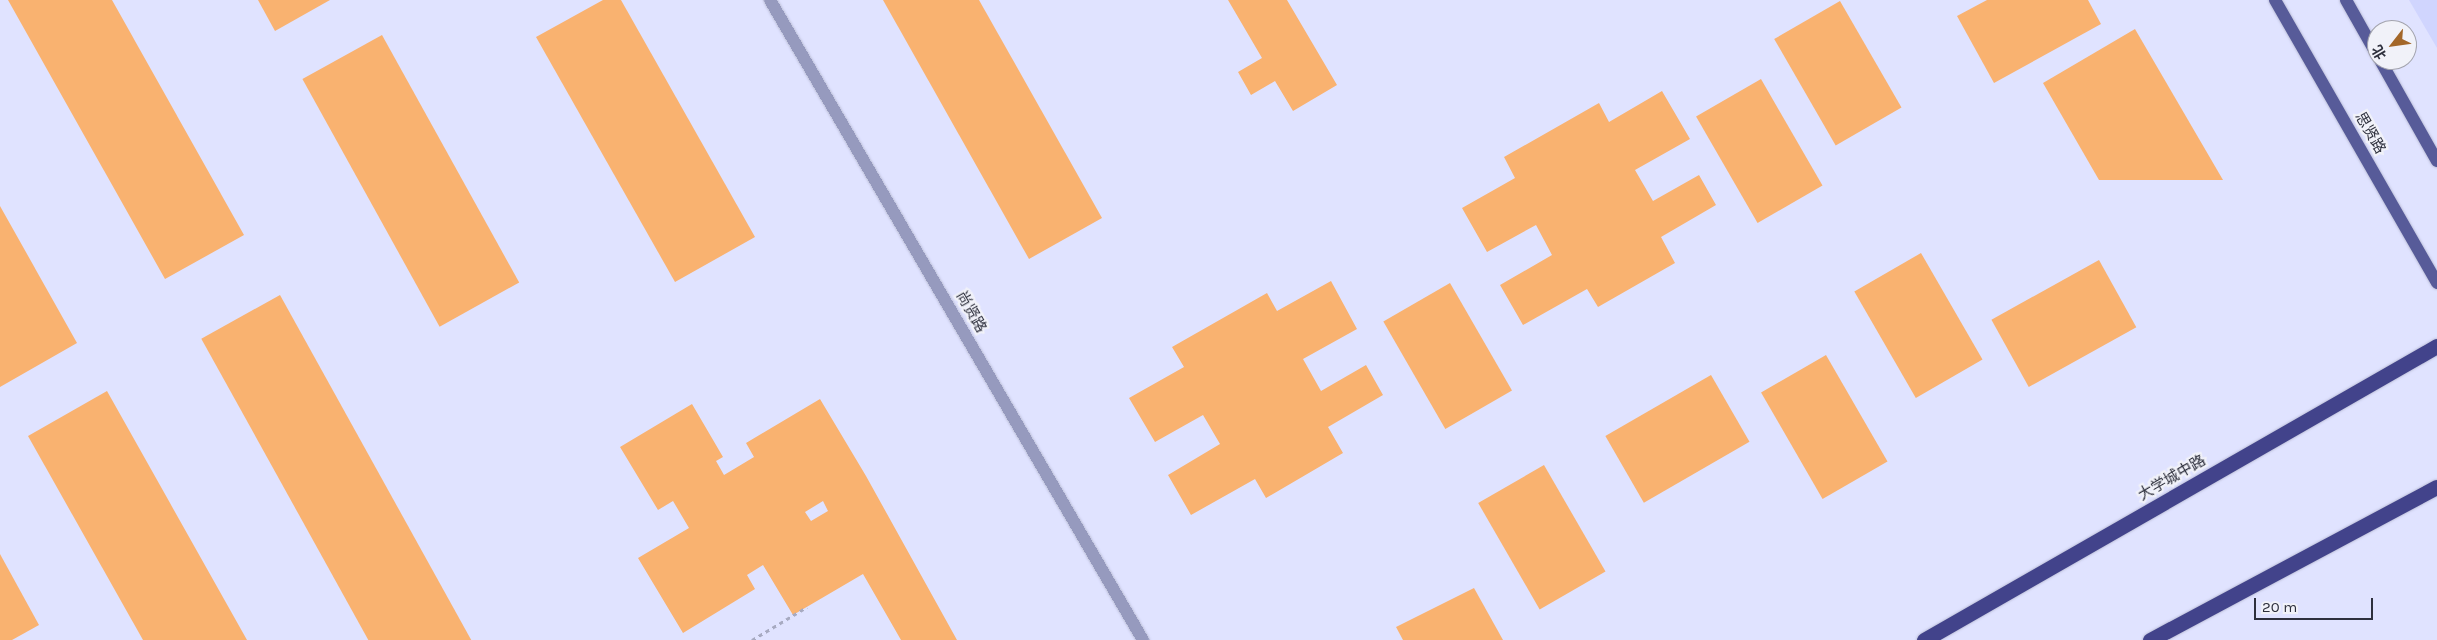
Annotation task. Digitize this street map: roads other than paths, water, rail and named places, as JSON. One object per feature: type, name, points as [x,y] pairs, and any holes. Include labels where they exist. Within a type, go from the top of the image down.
[{"type":"highway","name":"大学城中路","points":[[1924,640],[2437,346]]},
{"type":"highway","points":[[2150,640],[2437,487]]},
{"type":"main road","name":"思贤路","points":[[2275,0],[2437,283]]},
{"type":"main road","points":[[2346,0],[2367,38]]},
{"type":"main road","points":[[2386,70],[2437,161]]},
{"type":"street","name":"尚贤路","points":[[770,0],[1143,640]]}]
